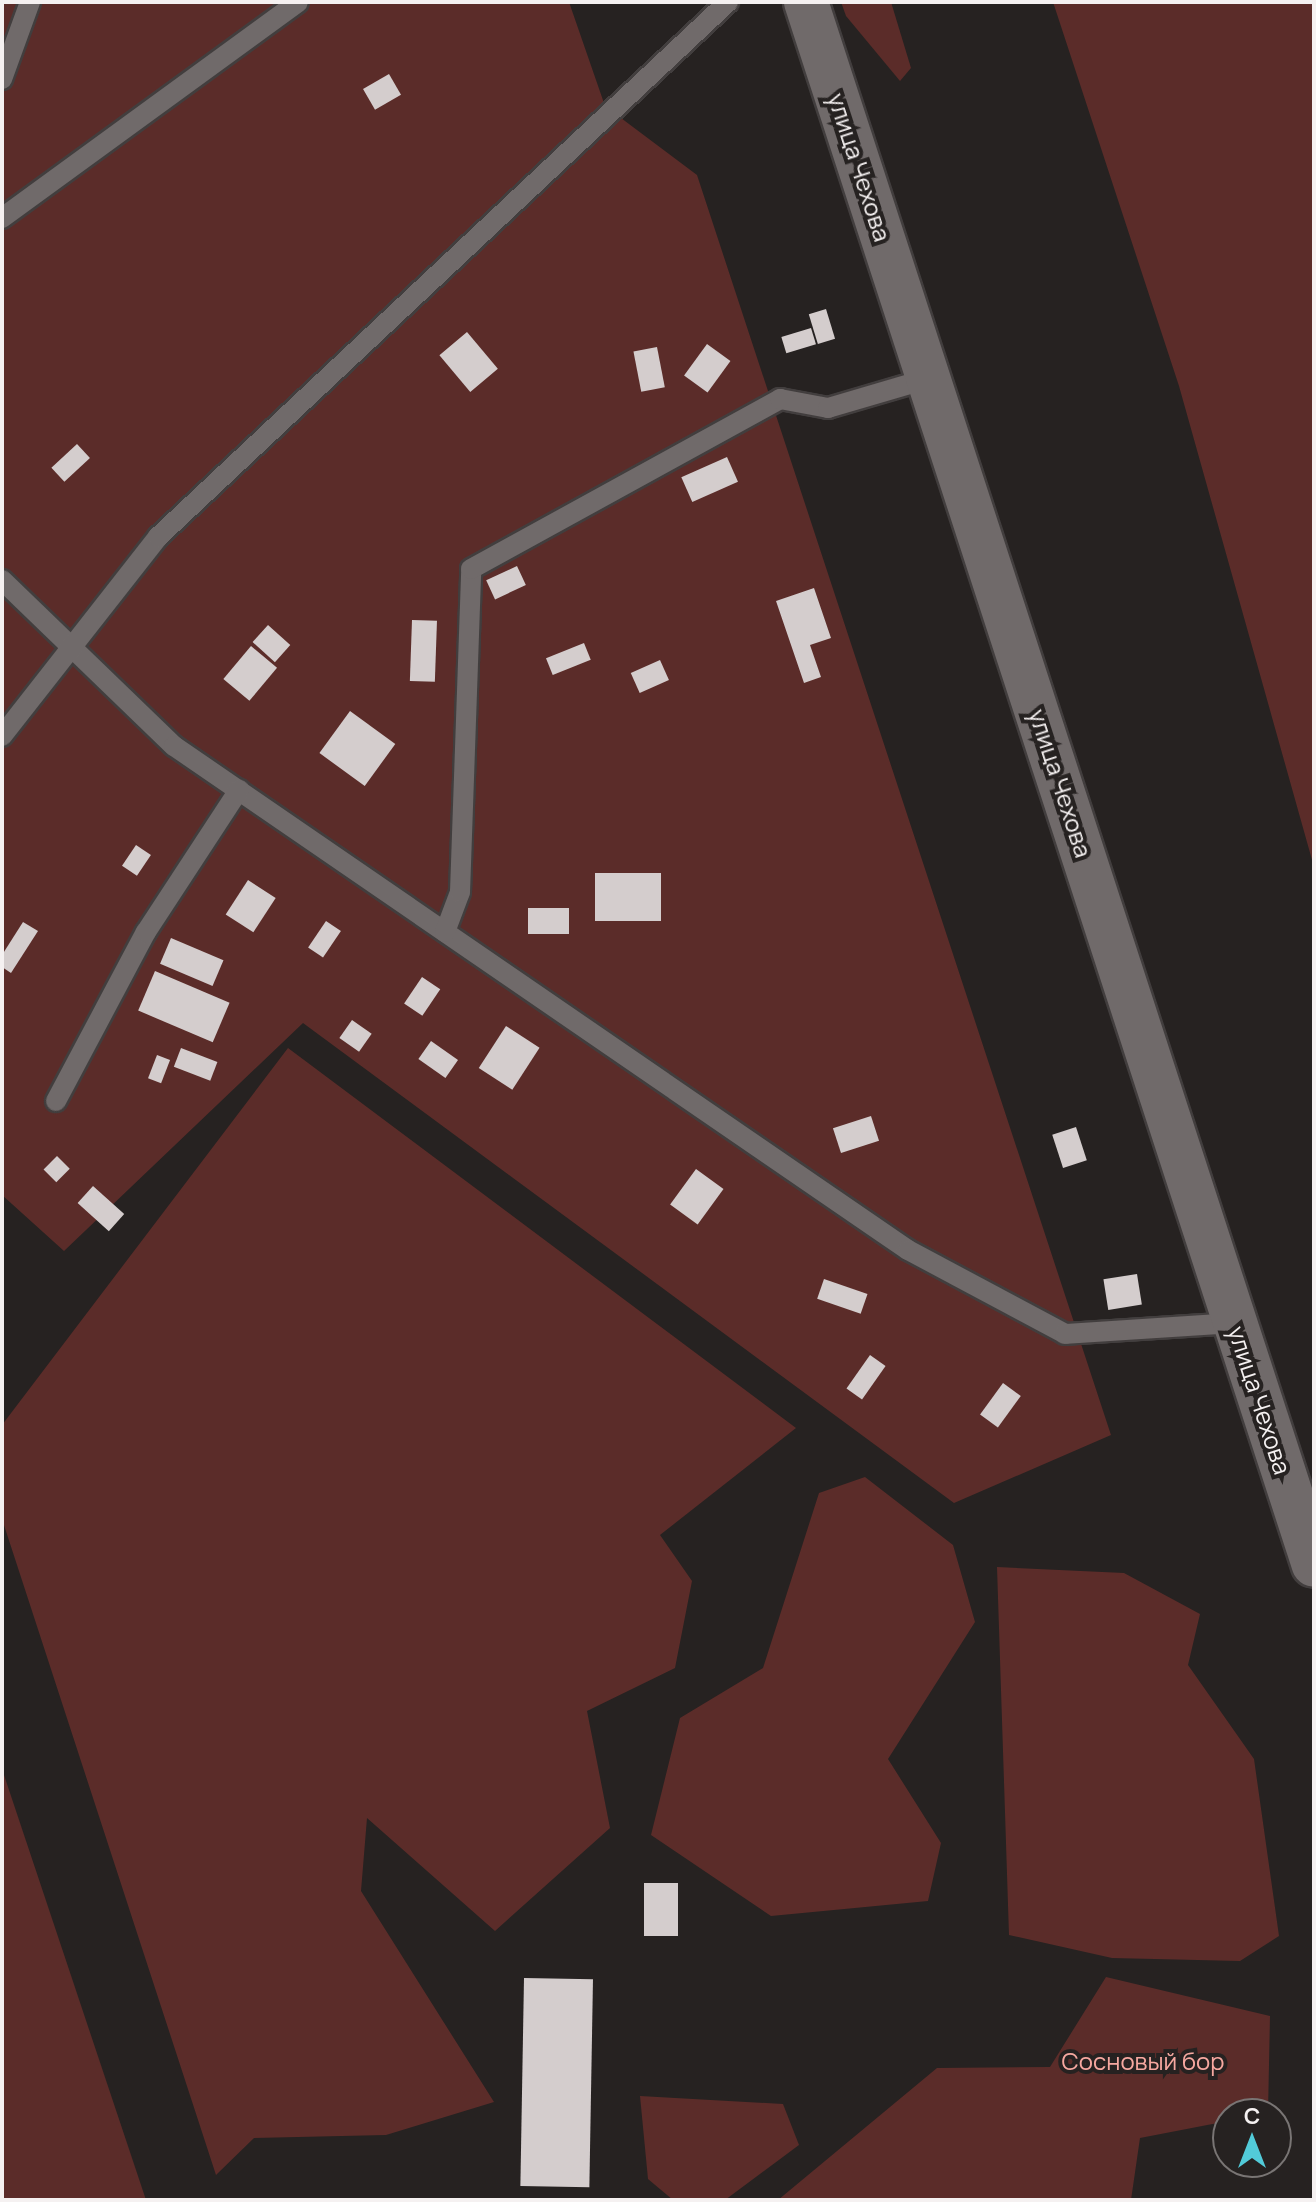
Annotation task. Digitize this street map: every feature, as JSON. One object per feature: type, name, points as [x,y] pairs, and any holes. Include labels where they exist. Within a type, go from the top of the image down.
[{"type":"street","name":"улица Чехова","points":[[806,2],[1314,1565]]},
{"type":"lane","points":[[2,79],[30,2]]},
{"type":"lane","points":[[2,218],[298,2]]},
{"type":"lane","points":[[2,736],[158,537],[728,2]]},
{"type":"lane","points":[[445,932],[460,892],[471,569],[780,399],[828,408],[930,378]]},
{"type":"lane","points":[[2,580],[174,746],[908,1250],[1065,1334],[1236,1323]]},
{"type":"lane","points":[[56,1101],[146,932],[239,790]]},
{"type":"green space","points":[[2,2],[569,2],[605,106],[697,175],[1111,1435],[954,1503],[303,1023],[64,1251],[2,1195]]},
{"type":"green space","points":[[841,2],[891,2],[911,68],[900,81],[846,16]]},
{"type":"green space","points":[[1053,2],[1314,2],[1314,867],[1179,386]]},
{"type":"green space","points":[[288,1048],[796,1428],[660,1535],[692,1581],[675,1668],[587,1711],[610,1828],[495,1931],[367,1818],[361,1891],[494,2102],[386,2135],[254,2138],[216,2175],[2,1519],[2,1425]]},
{"type":"green space","points":[[865,1477],[953,1545],[975,1622],[888,1759],[941,1843],[928,1901],[771,1916],[651,1835],[680,1718],[763,1668],[819,1493]]},
{"type":"green space","points":[[997,1567],[1124,1573],[1200,1614],[1188,1665],[1254,1759],[1279,1936],[1240,1961],[1112,1958],[1009,1935]]},
{"type":"green space","points":[[2,1769],[146,2200],[2,2200]]},
{"type":"green space","name":"Сосновый бор","points":[[1106,1977],[1270,2016],[1268,2098],[1212,2098],[1212,2124],[1140,2138],[1131,2200],[778,2200],[937,2068],[1050,2067]]},
{"type":"green space","points":[[640,2096],[783,2104],[799,2145],[725,2200],[673,2200],[648,2179]]},
{"type":"building","points":[[389,74],[401,95],[375,110],[363,89]]},
{"type":"building","points":[[826,309],[835,339],[818,344],[809,314]]},
{"type":"building","points":[[811,328],[816,344],[786,353],[781,337]]},
{"type":"building","points":[[467,332],[498,369],[470,392],[439,355]]},
{"type":"building","points":[[707,344],[730,361],[708,393],[684,376]]},
{"type":"building","points":[[657,347],[665,387],[641,392],[633,352]]},
{"type":"building","points":[[77,444],[90,458],[64,482],[51,468]]},
{"type":"building","points":[[727,457],[738,482],[692,502],[681,477]]},
{"type":"building","points":[[517,566],[526,585],[495,599],[486,580]]},
{"type":"building","points":[[814,588],[831,638],[810,645],[821,677],[804,683],[776,601]]},
{"type":"building","points":[[412,620],[437,621],[435,682],[410,681]]},
{"type":"building","points":[[268,625],[290,645],[275,662],[253,642]]},
{"type":"building","points":[[584,643],[591,660],[553,675],[546,658]]},
{"type":"building","points":[[251,646],[277,668],[249,701],[223,679]]},
{"type":"building","points":[[660,660],[669,680],[640,693],[631,673]]},
{"type":"building","points":[[350,711],[395,744],[365,786],[319,753]]},
{"type":"building","points":[[136,845],[151,855],[137,876],[122,866]]},
{"type":"building","points":[[595,873],[661,873],[661,921],[595,921]]},
{"type":"building","points":[[248,880],[276,898],[253,932],[226,914]]},
{"type":"building","points":[[528,908],[569,908],[569,934],[528,934]]},
{"type":"building","points":[[326,921],[341,931],[323,958],[308,948]]},
{"type":"building","points":[[23,922],[38,931],[11,973],[2,967],[2,955]]},
{"type":"building","points":[[171,938],[223,960],[213,986],[160,964]]},
{"type":"building","points":[[155,971],[230,1003],[213,1042],[138,1011]]},
{"type":"building","points":[[422,977],[440,989],[422,1016],[404,1004]]},
{"type":"building","points":[[352,1020],[372,1034],[359,1052],[339,1038]]},
{"type":"building","points":[[506,1026],[540,1048],[512,1090],[479,1068]]},
{"type":"building","points":[[431,1041],[458,1060],[445,1078],[418,1059]]},
{"type":"building","points":[[181,1048],[217,1062],[210,1081],[174,1067]]},
{"type":"building","points":[[157,1055],[170,1060],[161,1083],[148,1078]]},
{"type":"building","points":[[871,1116],[879,1141],[841,1153],[833,1128]]},
{"type":"building","points":[[1076,1127],[1087,1160],[1063,1168],[1052,1135]]},
{"type":"building","points":[[57,1156],[70,1169],[56,1182],[44,1169]]},
{"type":"building","points":[[696,1169],[724,1189],[698,1225],[670,1205]]},
{"type":"building","points":[[93,1186],[124,1214],[109,1231],[78,1203]]},
{"type":"building","points":[[1137,1274],[1142,1305],[1108,1310],[1103,1279]]},
{"type":"building","points":[[824,1279],[867,1294],[861,1314],[817,1299]]},
{"type":"building","points":[[870,1355],[886,1366],[862,1399],[846,1389]]},
{"type":"building","points":[[1003,1383],[1021,1396],[998,1427],[980,1415]]},
{"type":"building","points":[[644,1883],[678,1883],[678,1936],[644,1936]]},
{"type":"building","points":[[524,1978],[593,1979],[589,2187],[520,2186]]}]
